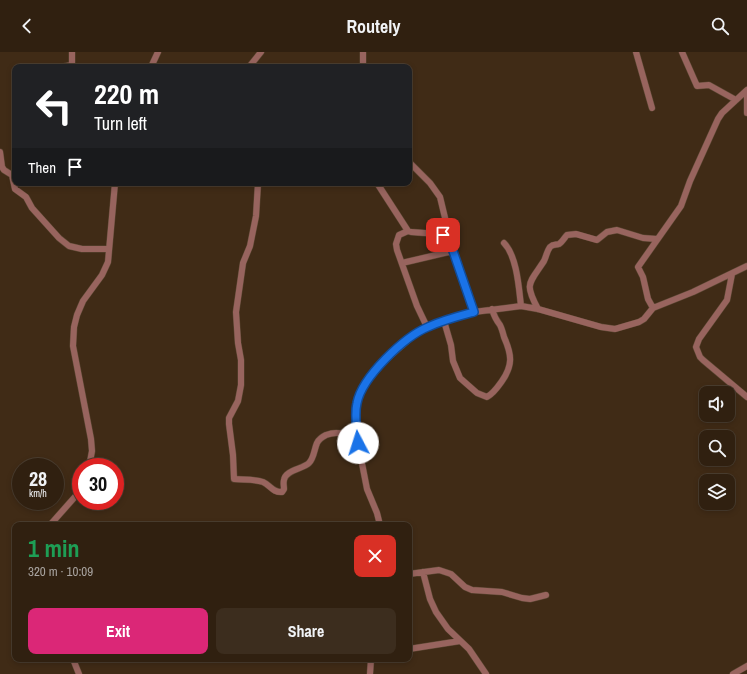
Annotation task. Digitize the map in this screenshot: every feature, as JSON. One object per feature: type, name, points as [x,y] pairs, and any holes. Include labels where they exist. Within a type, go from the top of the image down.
[{"type":"street","points":[[72,52],[72,64]]},
{"type":"street","points":[[152,64],[158,52]]},
{"type":"street","points":[[251,64],[261,52]]},
{"type":"street","points":[[363,52],[363,64]]},
{"type":"street","points":[[636,52],[652,108]]},
{"type":"street","points":[[682,52],[697,86],[712,86],[736,100]]},
{"type":"street","points":[[653,308],[648,299],[643,277],[638,267],[681,206],[690,181],[718,119],[722,113],[747,90]]},
{"type":"street","points":[[747,96],[747,113]]},
{"type":"street","points":[[0,152],[2,167],[11,174],[12,178]]},
{"type":"street","points":[[412,165],[430,183],[440,197],[453,251],[474,312]]},
{"type":"street","points":[[14,186],[15,189],[26,197],[32,208],[63,242],[75,248],[109,249]]},
{"type":"street","points":[[91,458],[91,439],[73,346],[74,327],[83,301],[102,275],[108,262],[115,186]]},
{"type":"street","points":[[258,186],[256,216],[250,246],[243,263],[236,312],[238,343],[241,360],[241,385],[240,394],[235,408],[229,418],[234,479],[264,483],[275,491],[282,492],[284,490],[285,476],[308,465],[311,462],[318,441],[324,436],[339,432],[346,434],[358,443]]},
{"type":"street","points":[[379,186],[408,230],[412,232],[438,234],[451,239]]},
{"type":"street","points":[[408,230],[400,235],[396,244],[417,306],[428,327]]},
{"type":"street","points":[[538,309],[531,296],[529,288],[531,280],[547,256],[550,247],[560,243],[568,235],[576,234],[597,240],[607,232],[617,230],[643,238],[657,239]]},
{"type":"street","points":[[504,243],[510,251],[515,267],[520,306]]},
{"type":"street","points":[[402,263],[453,251]]},
{"type":"street","points":[[379,522],[367,489],[358,443],[356,404],[363,387],[382,363],[415,334],[444,321],[474,312],[520,306],[538,309],[601,327],[615,329],[639,322],[644,319],[653,308],[747,266]]},
{"type":"street","points":[[732,274],[727,300],[699,339],[696,347],[700,357],[703,360],[747,397]]},
{"type":"street","points":[[444,321],[460,378],[477,393],[487,397],[493,394],[505,376],[509,369],[510,360],[510,353],[507,343],[492,309]]},
{"type":"street","points":[[53,522],[72,500]]},
{"type":"street","points":[[412,574],[439,570],[451,574],[465,587],[472,590],[502,592],[530,599],[546,595]]},
{"type":"street","points":[[423,572],[430,599],[436,612],[460,641],[469,649],[486,674]]},
{"type":"street","points":[[412,649],[460,641]]},
{"type":"street","points":[[74,662],[78,674]]},
{"type":"street","points":[[370,674],[371,662]]},
{"type":"street","points":[[733,674],[747,666]]},
{"type":"route","points":[[358,443],[356,404],[360,392],[366,382],[382,363],[407,339],[415,334],[444,321],[474,312],[453,251],[451,239],[443,235]]}]
